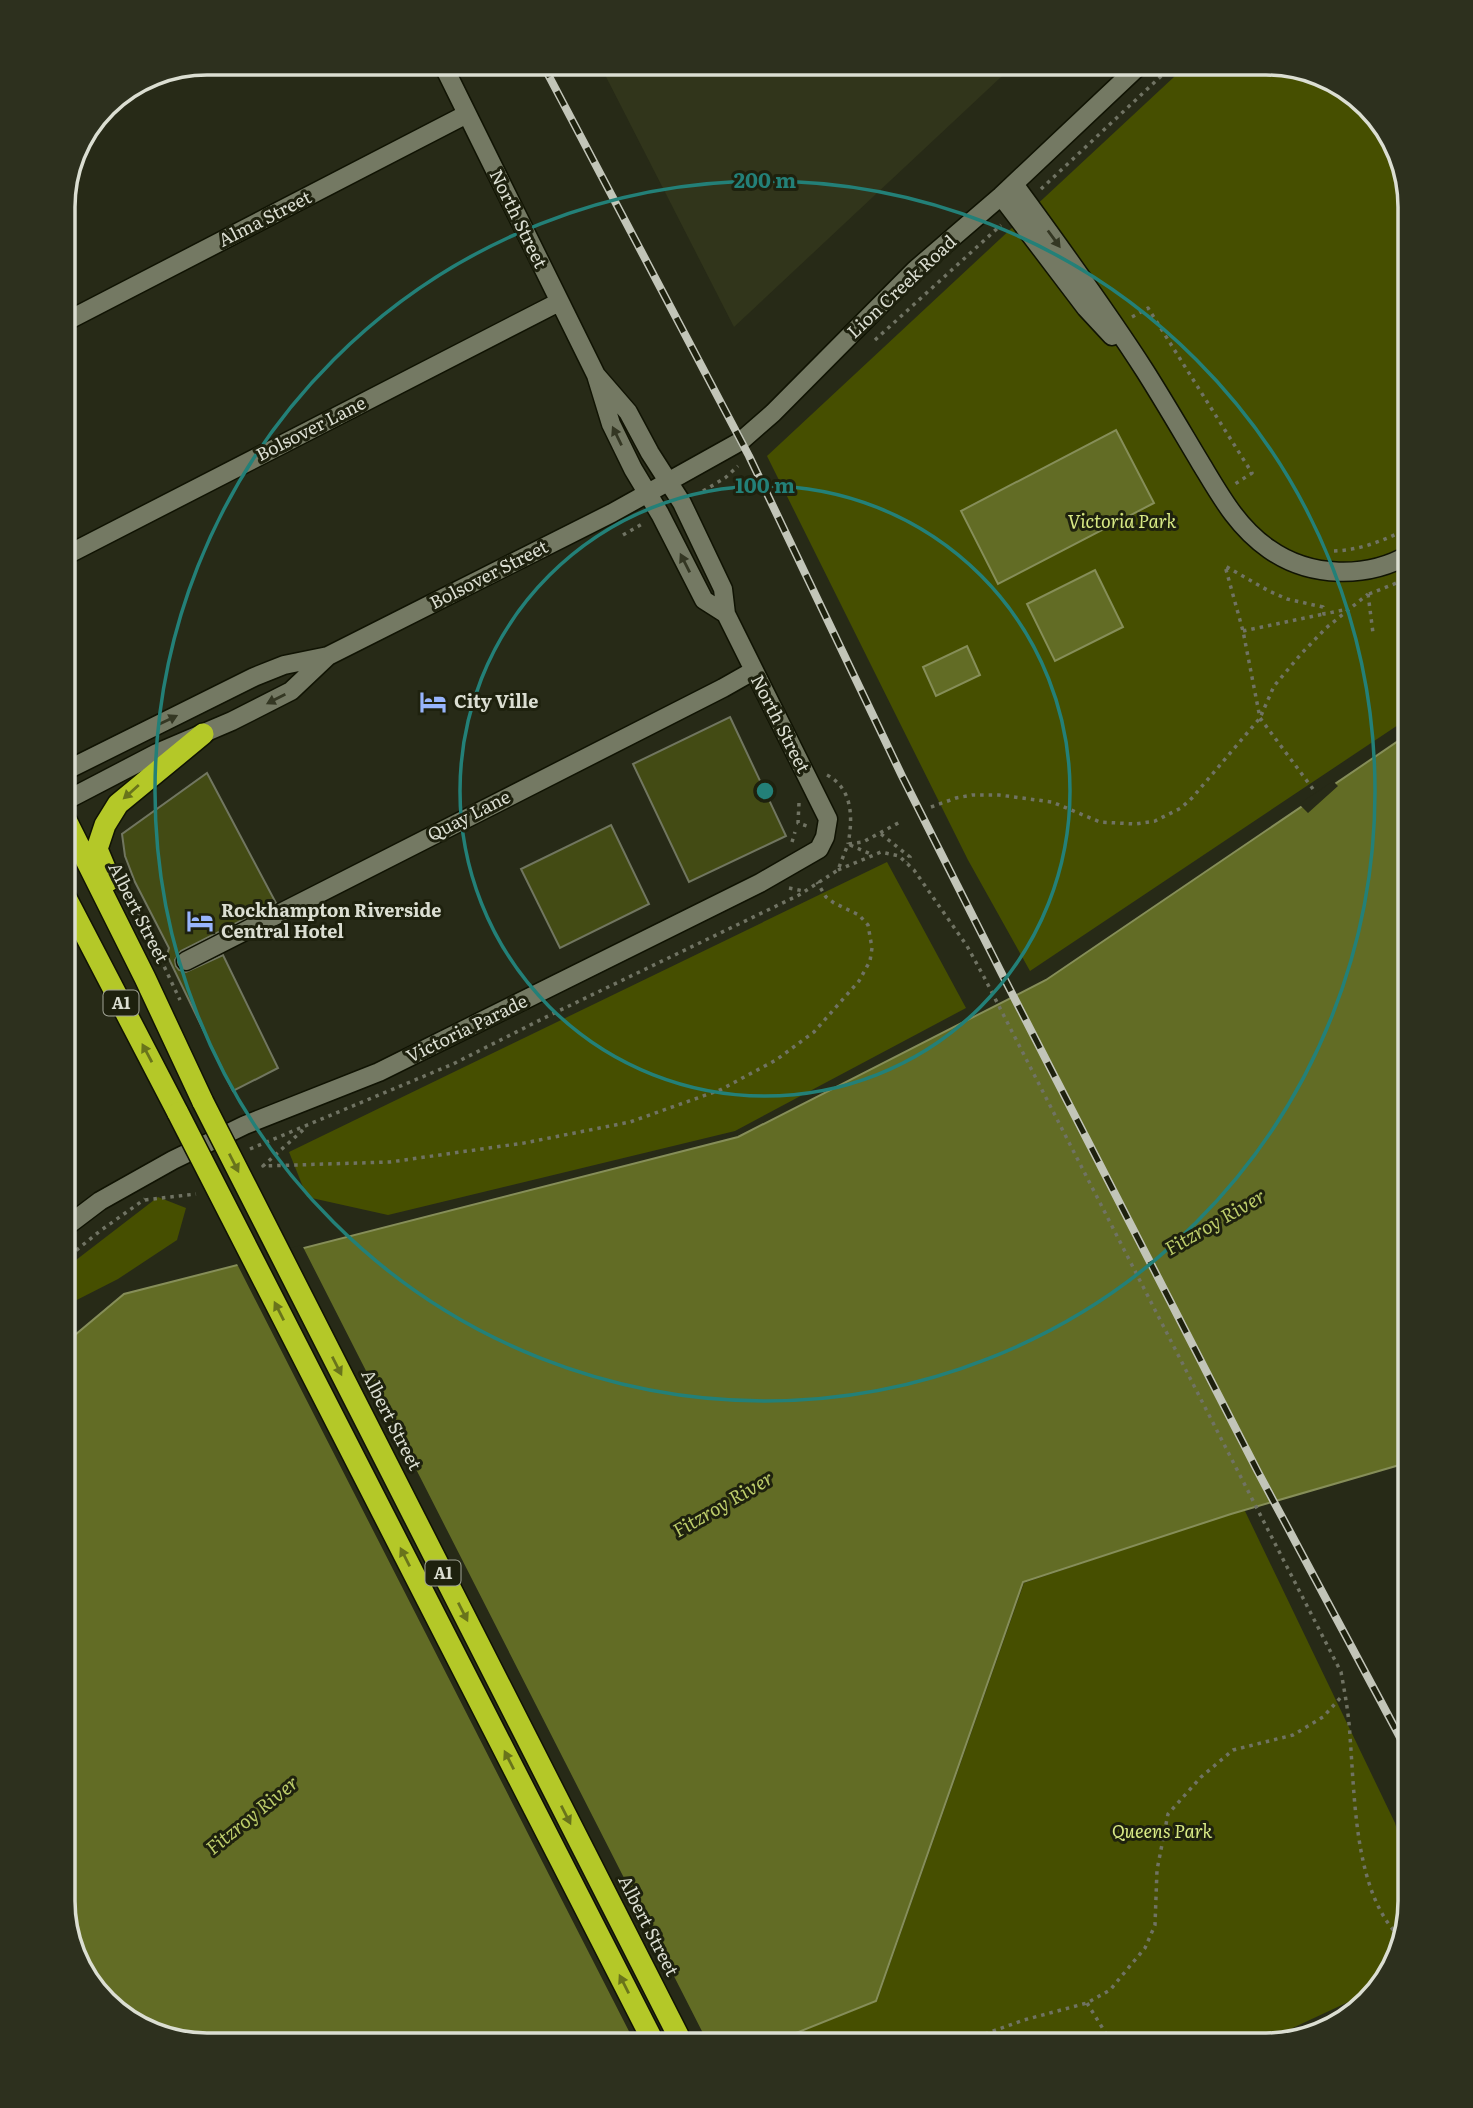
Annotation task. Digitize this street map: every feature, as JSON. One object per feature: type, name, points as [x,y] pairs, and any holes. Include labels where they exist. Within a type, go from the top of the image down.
[{"type":"highway","points":[[145,978],[97,849],[105,825],[118,804],[203,734]]},
{"type":"highway","name":"Albert Street","points":[[76,839],[203,1102],[676,2032]]},
{"type":"highway","name":"A1","points":[[76,916],[649,2032]]},
{"type":"street","name":"North Street","points":[[448,75],[596,375],[611,424],[633,468],[704,600],[726,614]]},
{"type":"street","name":"Lion Creek Road","points":[[649,494],[741,441],[773,413],[915,270],[1008,190],[1128,76]]},
{"type":"street","name":"Alma Street","points":[[76,316],[467,114]]},
{"type":"street","points":[[1008,190],[1027,202],[1086,308],[1145,372],[1231,512],[1251,536],[1272,551],[1316,570],[1348,573],[1398,559]]},
{"type":"street","name":"Bolsover Lane","points":[[76,549],[559,302]]},
{"type":"street","name":"North Street","points":[[596,375],[628,412],[682,503],[723,589],[726,614],[817,796]]},
{"type":"street","name":"Bolsover Street","points":[[76,766],[254,677],[284,665],[328,656],[649,494]]},
{"type":"street","name":"Bolsover Street","points":[[76,795],[157,753],[232,721],[291,691],[328,656]]},
{"type":"street","name":"Quay Lane","points":[[186,961],[723,688],[752,670]]},
{"type":"street","name":"Victoria Parade","points":[[75,1220],[100,1201],[173,1160],[245,1125],[379,1072],[760,883],[819,849],[825,837],[828,819],[817,796]]},
{"type":"path","points":[[868,346],[1161,76]]},
{"type":"path","points":[[1132,317],[1148,308],[1252,474],[1234,485],[1239,493]]},
{"type":"path","points":[[704,491],[737,467]]},
{"type":"path","points":[[623,535],[646,522]]},
{"type":"path","points":[[1328,551],[1361,548],[1398,533]]},
{"type":"path","points":[[1312,789],[1260,718],[1243,631],[1225,566],[1287,599],[1323,607],[1324,614]]},
{"type":"path","points":[[931,807],[972,795],[999,795],[1052,802],[1100,822],[1135,824],[1156,821],[1181,808],[1192,798],[1260,718],[1275,686],[1326,628],[1368,594],[1398,582]]},
{"type":"path","points":[[1367,586],[1373,633]]},
{"type":"path","points":[[1243,631],[1343,610],[1345,613]]},
{"type":"path","points":[[828,776],[838,781],[850,807],[848,844],[838,870]]},
{"type":"path","points":[[848,844],[863,842],[900,822]]},
{"type":"path","points":[[798,823],[808,826]]},
{"type":"path","points":[[881,834],[910,857],[907,862]]},
{"type":"path","points":[[848,844],[873,855]]},
{"type":"path","points":[[307,1126],[263,1166],[390,1162],[524,1143],[630,1122],[720,1090],[776,1060],[814,1032],[859,981],[870,961],[872,948],[868,925],[859,915],[826,897],[817,882],[881,852],[899,856],[914,870],[967,946],[984,977],[1341,1672],[1349,1721],[1361,1856],[1384,1918],[1394,1930]]},
{"type":"path","points":[[988,2033],[1087,2003],[1110,1990],[1146,1948],[1155,1925],[1157,1870],[1168,1814],[1201,1777],[1233,1749],[1293,1735],[1323,1717],[1345,1693]]},
{"type":"path","points":[[1087,2003],[1106,2033]]},
{"type":"shaded area","points":[[605,75],[1002,76],[734,327]]},
{"type":"green space","name":"Victoria Park","points":[[1175,76],[1274,76],[1308,82],[1353,108],[1380,141],[1388,157],[1397,190],[1398,208],[1398,725],[1030,971],[968,860],[767,456]]},
{"type":"green space","points":[[887,862],[966,1008],[735,1131],[388,1215],[307,1197],[289,1152]]},
{"type":"green space","points":[[158,1197],[186,1208],[177,1240],[118,1279],[75,1301],[75,1260]]},
{"type":"green space","name":"Queens Park","points":[[1244,1509],[1398,1833],[1398,1900],[1393,1935],[1380,1967],[1351,2001],[1285,2032],[1266,2033],[799,2033],[877,2001],[1024,1583]]},
{"type":"water","points":[[1116,430],[1154,503],[998,584],[961,511]]},
{"type":"water","points":[[1095,570],[1123,627],[1055,661],[1027,604]]},
{"type":"water","points":[[967,646],[980,675],[936,696],[923,667]]},
{"type":"water","name":"Fitzroy River","points":[[1398,741],[1398,1465],[1231,1514],[1023,1582],[876,2001],[797,2033],[199,2032],[165,2026],[120,2000],[93,1967],[85,1951],[76,1918],[75,1335],[124,1294],[738,1137],[1046,980]]},
{"type":"pier","points":[[1333,781],[1338,786],[1308,813],[1299,804]]},
{"type":"pier","points":[[302,1245],[703,2032],[630,2032],[236,1262]]},
{"type":"building","points":[[730,717],[786,836],[689,882],[633,764]]},
{"type":"building","name":"Rockhampton Riverside Central Hotel","points":[[207,773],[276,903],[181,951],[175,960],[179,970],[186,972],[223,955],[278,1068],[233,1091],[167,955],[169,948],[135,882],[125,856],[122,834]]},
{"type":"building","points":[[611,825],[649,904],[560,948],[521,869]]},
{"type":"railway","points":[[548,75],[749,456],[902,776],[1003,976],[1258,1472],[1398,1734]]},
{"type":"place","name":"City Ville","points":[[433,702]]},
{"type":"place","name":"Rockhampton Riverside Central Hotel","points":[[200,921]]}]
